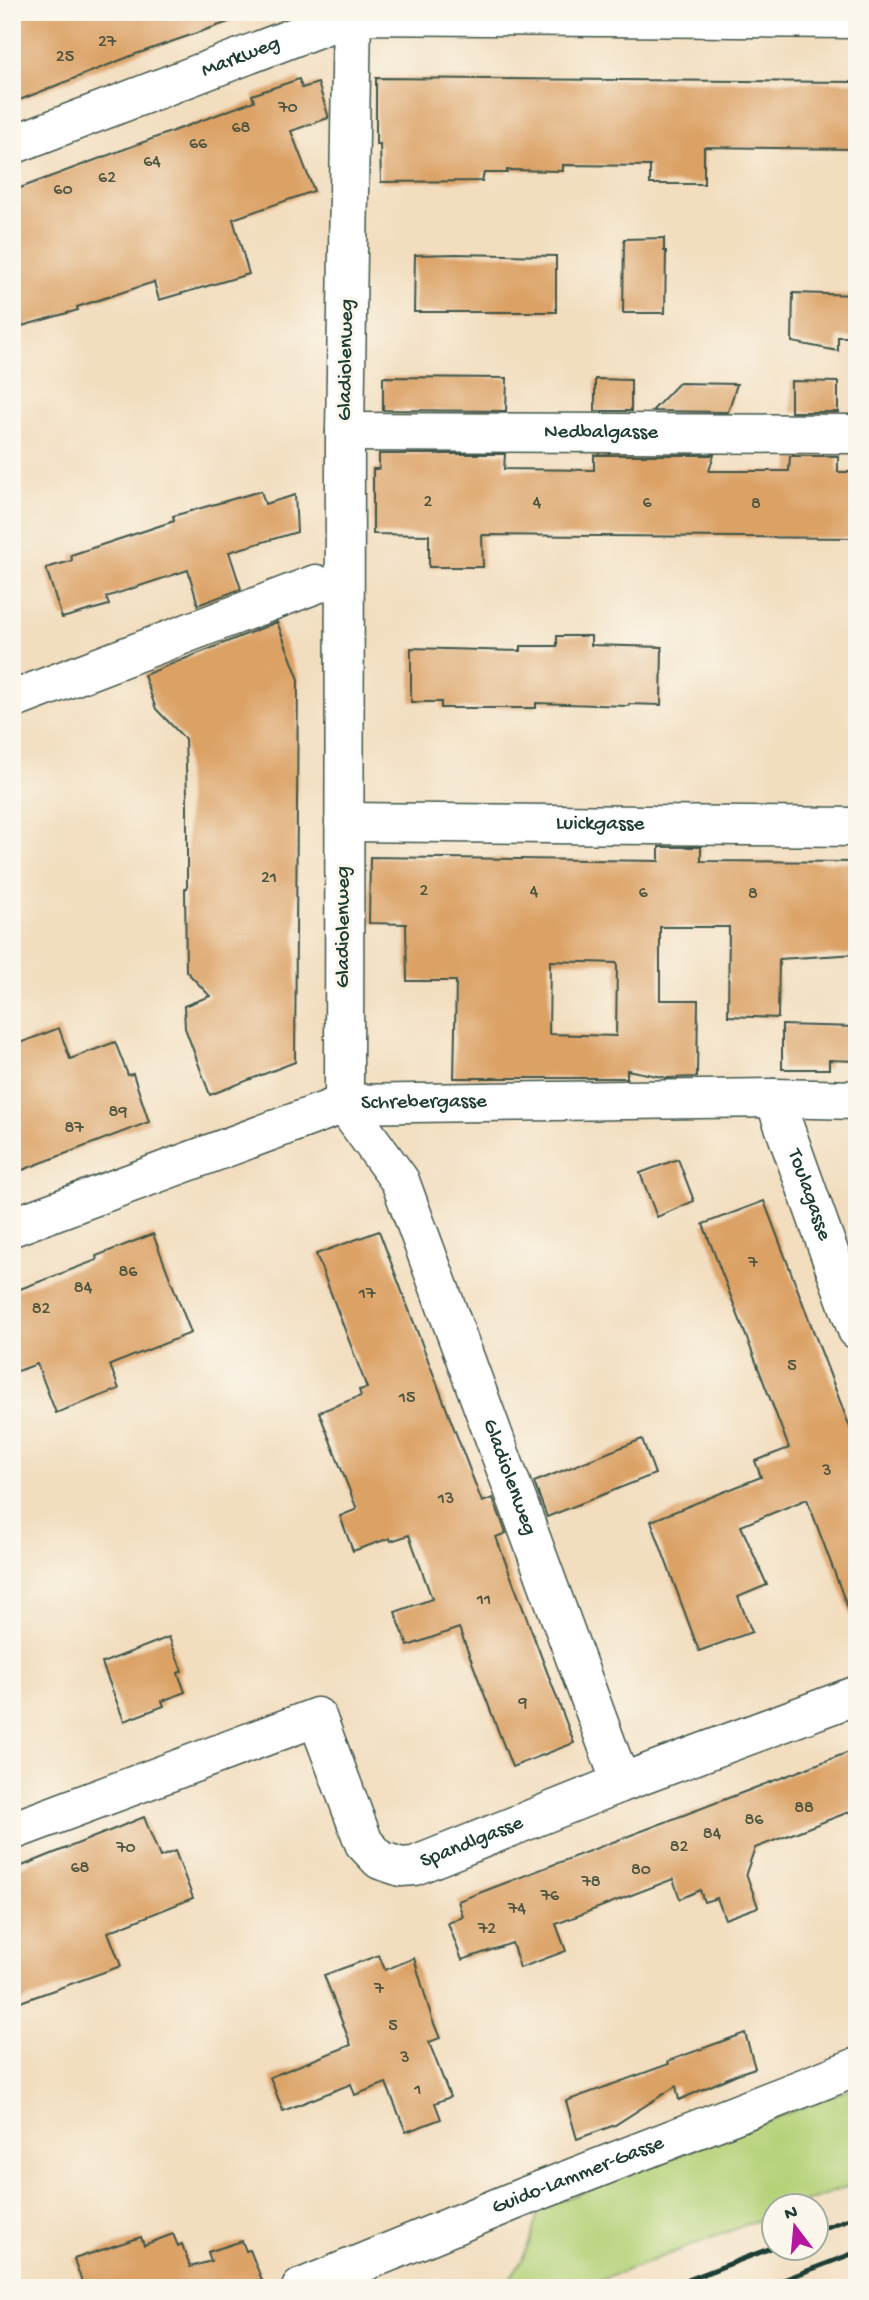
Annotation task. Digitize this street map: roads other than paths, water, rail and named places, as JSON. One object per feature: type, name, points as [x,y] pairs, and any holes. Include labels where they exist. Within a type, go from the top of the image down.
[{"type":"street","name":"Markweg","points":[[12,145],[352,14],[857,19]]},
{"type":"street","name":"Gladiolenweg","points":[[352,14],[345,432],[344,1104],[400,1181],[621,1783]]},
{"type":"street","name":"Nedbalgasse","points":[[345,432],[857,434]]},
{"type":"street","points":[[12,700],[316,584]]},
{"type":"street","name":"Luickgasse","points":[[344,822],[857,827]]},
{"type":"street","name":"Schrebergasse","points":[[12,1227],[344,1104],[774,1098],[857,1100]]},
{"type":"street","name":"Toulagasse","points":[[774,1098],[857,1330]]},
{"type":"street","name":"Spandlgasse","points":[[12,1831],[317,1717],[364,1843],[380,1860],[389,1864],[414,1866],[621,1783],[857,1695]]},
{"type":"street","name":"Guido-Lammer-Gasse","points":[[301,2288],[521,2198],[857,2067]]},
{"type":"railway","points":[[830,2226],[857,2216]]},
{"type":"railway","points":[[667,2288],[760,2252]]},
{"type":"railway","points":[[762,2288],[857,2252]]}]
